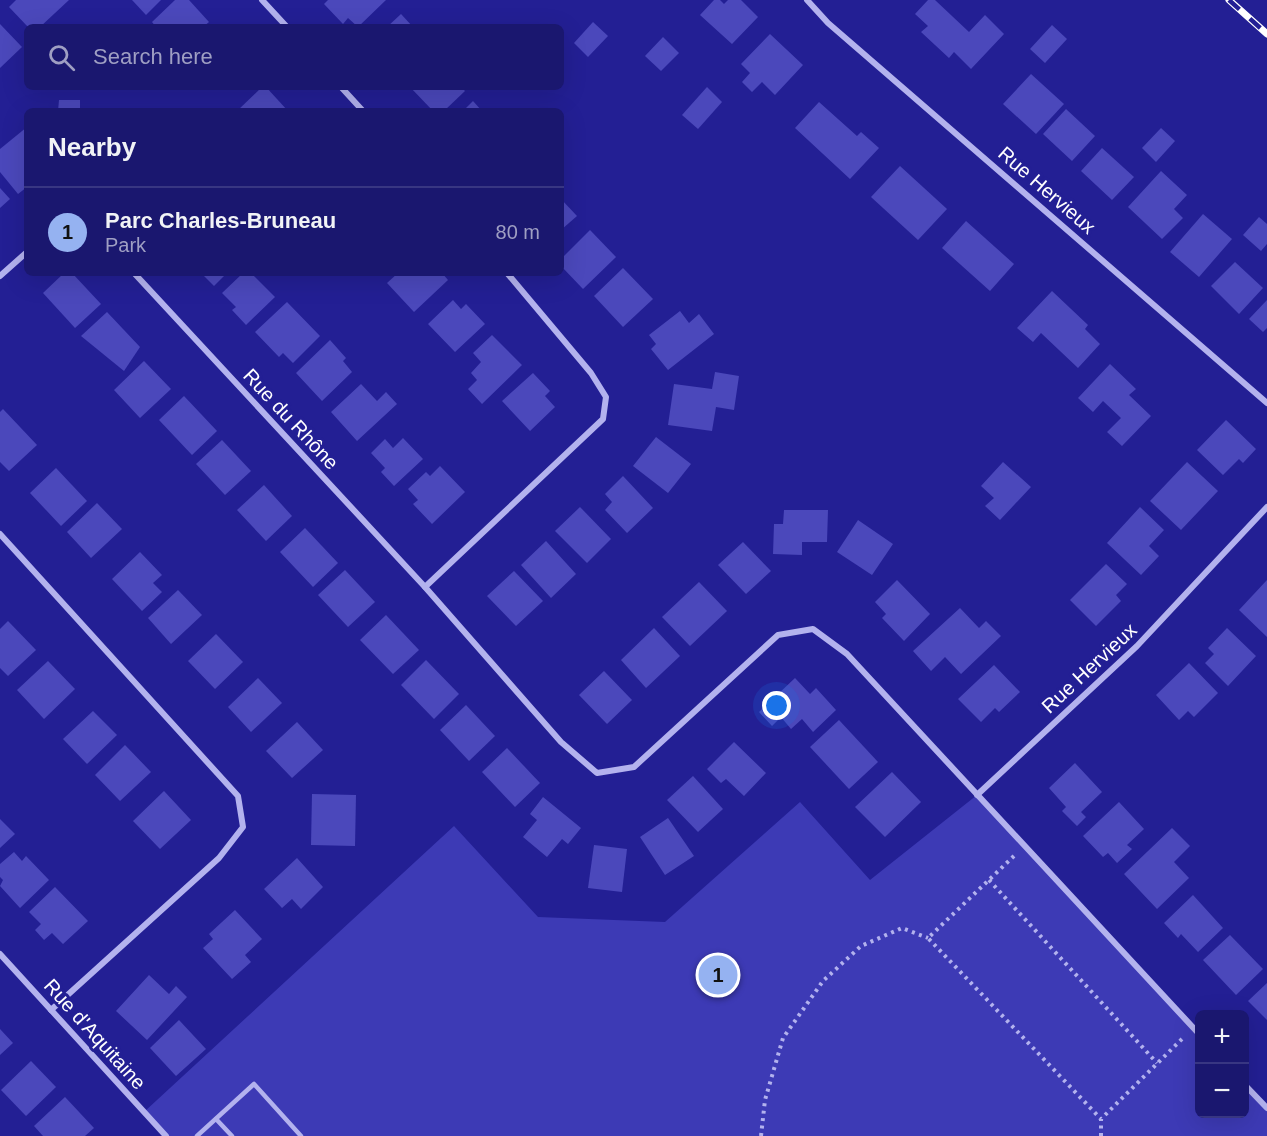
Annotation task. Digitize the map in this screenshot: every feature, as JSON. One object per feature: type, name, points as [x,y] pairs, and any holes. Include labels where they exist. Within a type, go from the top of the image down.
[{"type":"street","points":[[262,0],[284,24]]},
{"type":"street","name":"Rue Hervieux","points":[[807,0],[828,23],[1267,403]]},
{"type":"street","points":[[345,90],[360,108]]},
{"type":"street","points":[[0,276],[24,255]]},
{"type":"street","name":"Rue du Rhône","points":[[137,276],[425,587],[561,741],[597,773],[634,767],[778,635],[813,628],[847,654],[977,795]]},
{"type":"street","points":[[425,587],[603,419],[606,397],[591,373],[510,276]]},
{"type":"street","name":"Rue Hervieux","points":[[977,795],[1137,646],[1267,507]]},
{"type":"street","points":[[0,534],[238,796],[243,827],[219,858],[51,1010]]},
{"type":"street","points":[[977,795],[1193,1028]]},
{"type":"street","name":"Rue d'Aquitaine","points":[[0,954],[166,1136]]},
{"type":"street","points":[[1249,1088],[1267,1108]]},
{"type":"lane","points":[[197,1136],[254,1084],[301,1136]]},
{"type":"lane","points":[[216,1119],[232,1136]]},
{"type":"path","points":[[928,938],[1024,846]]},
{"type":"path","points":[[989,880],[1157,1063]]},
{"type":"path","points":[[761,1136],[765,1100],[783,1038],[823,981],[861,946],[902,928],[928,938],[1101,1119],[1101,1136]]},
{"type":"path","points":[[1101,1119],[1193,1028]]},
{"type":"shaded area","points":[[977,795],[1195,1031],[1195,1118],[1249,1118],[1249,1088],[1267,1108],[1267,1136],[166,1136],[144,1112],[454,826],[538,917],[665,922],[800,802],[870,880]]},
{"type":"building","points":[[16,0],[69,0],[43,24],[25,24],[9,7]]},
{"type":"building","points":[[132,0],[161,0],[146,15]]},
{"type":"building","points":[[175,0],[189,0],[209,22],[207,24],[154,24],[152,22]]},
{"type":"building","points":[[328,0],[386,0],[361,24],[355,24],[348,18],[343,24],[324,4]]},
{"type":"building","points":[[714,0],[720,0],[724,4],[728,0],[741,0],[758,17],[732,44],[700,15]]},
{"type":"building","points":[[928,0],[935,0],[969,32],[985,15],[1004,34],[971,69],[954,52],[949,58],[921,32],[928,26],[915,14]]},
{"type":"building","points":[[401,14],[410,24],[390,24]]},
{"type":"building","points":[[593,22],[608,36],[588,57],[574,43]]},
{"type":"building","points":[[0,24],[22,47],[0,68]]},
{"type":"building","points":[[1052,25],[1067,39],[1045,63],[1030,49]]},
{"type":"building","points":[[770,34],[803,65],[775,95],[762,82],[752,92],[742,82],[750,73],[741,64]]},
{"type":"building","points":[[663,37],[679,53],[661,71],[645,56]]},
{"type":"building","points":[[1031,74],[1064,104],[1036,134],[1003,104]]},
{"type":"building","points":[[707,87],[722,102],[698,129],[682,115]]},
{"type":"building","points":[[259,90],[269,90],[285,108],[240,108]]},
{"type":"building","points":[[413,90],[465,91],[447,108],[430,108]]},
{"type":"building","points":[[59,100],[80,100],[80,108],[58,108]]},
{"type":"building","points":[[473,101],[479,108],[466,108]]},
{"type":"building","points":[[819,102],[857,136],[861,132],[879,148],[850,179],[795,128]]},
{"type":"building","points":[[1066,109],[1095,136],[1072,161],[1043,134]]},
{"type":"building","points":[[1161,128],[1175,141],[1156,162],[1142,148]]},
{"type":"building","points":[[24,129],[24,189],[18,194],[0,172],[0,149]]},
{"type":"building","points":[[1102,148],[1134,177],[1112,200],[1081,171]]},
{"type":"building","points":[[900,166],[947,209],[918,240],[871,197]]},
{"type":"building","points":[[1161,171],[1187,195],[1174,209],[1183,218],[1162,239],[1128,207]]},
{"type":"building","points":[[0,188],[10,199],[0,208]]},
{"type":"building","points":[[564,202],[577,216],[564,227]]},
{"type":"building","points":[[1203,214],[1232,239],[1199,277],[1170,252]]},
{"type":"building","points":[[1259,217],[1267,224],[1267,244],[1261,251],[1243,235]]},
{"type":"building","points":[[966,221],[1014,264],[990,291],[942,248]]},
{"type":"building","points":[[590,230],[616,257],[583,289],[564,269],[564,256]]},
{"type":"building","points":[[1235,262],[1263,288],[1239,314],[1211,286]]},
{"type":"building","points":[[623,268],[653,299],[623,327],[594,296]]},
{"type":"building","points":[[61,276],[75,276],[101,304],[75,328],[43,293]]},
{"type":"building","points":[[204,276],[224,276],[214,286]]},
{"type":"building","points":[[240,276],[254,276],[275,297],[246,325],[232,310],[236,307],[222,293]]},
{"type":"building","points":[[395,276],[445,276],[448,280],[414,312],[387,283]]},
{"type":"building","points":[[1052,291],[1088,325],[1085,329],[1100,344],[1078,368],[1041,333],[1033,342],[1017,328]]},
{"type":"building","points":[[453,300],[461,309],[466,304],[485,324],[455,352],[428,324]]},
{"type":"building","points":[[1267,300],[1267,328],[1263,332],[1249,319]]},
{"type":"building","points":[[287,302],[320,336],[293,363],[283,353],[279,357],[255,332]]},
{"type":"building","points":[[680,311],[689,323],[699,314],[714,334],[668,370],[651,349],[656,344],[649,335]]},
{"type":"building","points":[[107,312],[140,347],[124,371],[81,336]]},
{"type":"building","points":[[492,335],[522,365],[482,404],[468,389],[477,380],[471,373],[481,362],[473,353]]},
{"type":"building","points":[[330,340],[346,358],[343,361],[352,372],[322,401],[296,373]]},
{"type":"building","points":[[144,361],[171,389],[140,418],[114,390]]},
{"type":"building","points":[[1110,364],[1136,389],[1129,395],[1151,416],[1122,446],[1107,432],[1121,418],[1103,401],[1093,412],[1078,398]]},
{"type":"building","points":[[715,372],[739,376],[734,410],[716,407],[712,431],[668,425],[674,384],[712,389]]},
{"type":"building","points":[[533,373],[550,391],[545,396],[555,407],[530,431],[502,401]]},
{"type":"building","points":[[361,384],[377,401],[386,392],[397,404],[357,441],[331,412]]},
{"type":"building","points":[[184,396],[217,431],[192,455],[159,420]]},
{"type":"building","points":[[3,409],[37,445],[9,471],[0,462],[0,412]]},
{"type":"building","points":[[1226,420],[1256,449],[1243,463],[1239,459],[1223,475],[1197,450]]},
{"type":"building","points":[[656,437],[691,464],[668,493],[633,466]]},
{"type":"building","points":[[403,438],[423,459],[394,486],[381,472],[385,468],[371,453],[385,439],[393,448]]},
{"type":"building","points":[[222,440],[251,471],[225,495],[196,464]]},
{"type":"building","points":[[1003,462],[1031,487],[1000,520],[985,506],[994,498],[981,486]]},
{"type":"building","points":[[1187,462],[1218,491],[1181,530],[1150,501]]},
{"type":"building","points":[[440,466],[465,492],[432,524],[413,504],[418,500],[408,489],[426,472],[430,476]]},
{"type":"building","points":[[56,468],[87,501],[61,526],[30,493]]},
{"type":"building","points":[[623,476],[653,508],[627,533],[605,510],[612,502],[605,494]]},
{"type":"building","points":[[264,485],[292,516],[266,541],[237,510]]},
{"type":"building","points":[[97,503],[122,529],[91,558],[67,532]]},
{"type":"building","points":[[580,507],[611,539],[587,563],[555,531]]},
{"type":"building","points":[[1140,507],[1164,530],[1149,546],[1159,556],[1141,575],[1107,543]]},
{"type":"building","points":[[784,510],[828,510],[827,542],[802,542],[802,555],[773,554],[774,524],[783,524]]},
{"type":"building","points":[[858,520],[893,544],[872,575],[837,552]]},
{"type":"building","points":[[305,528],[338,563],[313,587],[280,552]]},
{"type":"building","points":[[546,541],[576,574],[551,598],[521,565]]},
{"type":"building","points":[[743,542],[771,571],[746,594],[718,565]]},
{"type":"building","points":[[140,552],[162,575],[153,583],[162,592],[142,611],[112,579]]},
{"type":"building","points":[[1106,564],[1127,584],[1116,595],[1121,601],[1096,626],[1070,600]]},
{"type":"building","points":[[345,570],[375,602],[348,627],[318,595]]},
{"type":"building","points":[[514,571],[543,601],[516,626],[487,596]]},
{"type":"building","points":[[897,580],[930,614],[904,641],[882,618],[886,614],[875,602]]},
{"type":"building","points":[[1267,580],[1267,637],[1239,610]]},
{"type":"building","points":[[699,582],[727,611],[690,646],[662,617]]},
{"type":"building","points":[[178,590],[202,615],[171,644],[148,618]]},
{"type":"building","points":[[960,608],[979,628],[986,621],[1001,636],[961,674],[945,657],[931,671],[913,651]]},
{"type":"building","points":[[386,615],[419,650],[393,674],[360,640]]},
{"type":"building","points":[[8,621],[36,650],[8,676],[0,668],[0,629]]},
{"type":"building","points":[[654,628],[680,656],[646,688],[621,660]]},
{"type":"building","points":[[1227,628],[1256,656],[1228,686],[1205,663],[1214,654],[1208,648]]},
{"type":"building","points":[[216,634],[243,662],[215,689],[188,661]]},
{"type":"building","points":[[426,660],[459,694],[434,719],[401,685]]},
{"type":"building","points":[[48,661],[75,689],[44,719],[17,690]]},
{"type":"building","points":[[1189,663],[1218,693],[1194,717],[1188,711],[1179,720],[1156,695]]},
{"type":"building","points":[[994,665],[1020,692],[999,712],[995,708],[981,722],[958,699]]},
{"type":"building","points":[[604,671],[632,700],[607,724],[579,695]]},
{"type":"building","points":[[258,678],[282,703],[251,732],[228,707]]},
{"type":"building","points":[[795,678],[810,694],[816,688],[836,710],[813,732],[802,719],[791,729],[781,717],[772,726],[759,712]]},
{"type":"building","points":[[466,705],[495,736],[469,761],[440,730]]},
{"type":"building","points":[[93,711],[117,735],[87,764],[63,739]]},
{"type":"building","points":[[839,720],[878,762],[849,789],[810,747]]},
{"type":"building","points":[[297,722],[323,750],[292,778],[266,751]]},
{"type":"building","points":[[734,742],[766,773],[744,796],[726,779],[721,783],[707,769]]},
{"type":"building","points":[[125,745],[151,772],[120,801],[95,775]]},
{"type":"building","points":[[507,748],[540,783],[515,807],[482,772]]},
{"type":"building","points":[[1075,763],[1102,792],[1081,812],[1086,817],[1077,826],[1062,811],[1066,807],[1049,788]]},
{"type":"building","points":[[892,772],[921,802],[885,837],[855,807]]},
{"type":"building","points":[[693,776],[723,809],[698,832],[667,800]]},
{"type":"building","points":[[164,791],[191,820],[160,849],[133,821]]},
{"type":"building","points":[[312,794],[356,795],[355,846],[311,845]]},
{"type":"building","points":[[543,797],[581,828],[568,844],[562,839],[547,857],[523,837],[537,820],[530,814]]},
{"type":"building","points":[[1119,802],[1144,829],[1127,845],[1132,849],[1117,863],[1108,853],[1103,857],[1083,836]]},
{"type":"building","points":[[668,818],[694,856],[665,875],[640,837]]},
{"type":"building","points":[[0,819],[15,834],[0,848]]},
{"type":"building","points":[[1172,828],[1190,846],[1174,862],[1189,878],[1157,909],[1124,874]]},
{"type":"building","points":[[594,845],[627,849],[622,892],[588,888]]},
{"type":"building","points":[[14,852],[22,861],[26,856],[49,880],[20,908],[0,886],[3,880],[0,877],[0,864]]},
{"type":"building","points":[[297,858],[323,887],[301,909],[292,899],[282,908],[264,889]]},
{"type":"building","points":[[55,887],[88,921],[63,944],[52,933],[44,940],[35,930],[41,924],[29,912]]},
{"type":"building","points":[[1193,895],[1223,928],[1198,952],[1181,934],[1178,938],[1164,923]]},
{"type":"building","points":[[235,910],[262,939],[245,955],[251,962],[232,979],[203,948],[213,939],[209,934]]},
{"type":"building","points":[[1230,935],[1263,969],[1236,995],[1203,960]]},
{"type":"building","points":[[149,975],[169,994],[176,986],[187,997],[147,1040],[116,1011]]},
{"type":"building","points":[[1267,983],[1267,1020],[1248,1001]]},
{"type":"building","points":[[179,1020],[206,1049],[176,1076],[150,1048]]},
{"type":"building","points":[[0,1029],[13,1043],[0,1055]]},
{"type":"building","points":[[31,1061],[56,1087],[26,1116],[1,1090]]},
{"type":"building","points":[[65,1097],[94,1128],[85,1136],[43,1136],[34,1126]]},
{"type":"railway","points":[[1229,0],[1267,34]]},
{"type":"place","name":"Parc Charles-Bruneau","points":[[718,975]]}]
